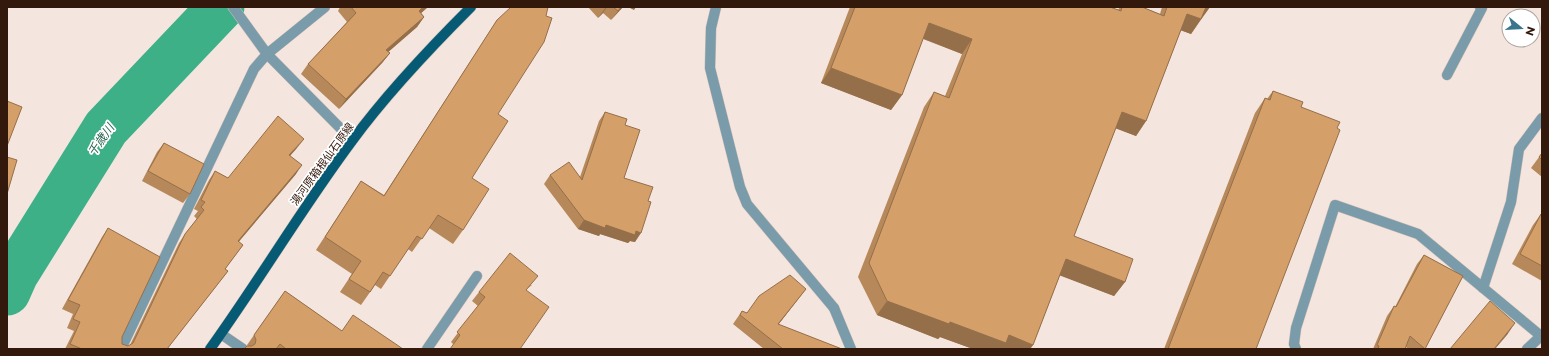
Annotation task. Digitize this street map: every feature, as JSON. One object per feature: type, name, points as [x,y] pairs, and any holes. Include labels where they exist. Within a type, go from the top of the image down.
[{"type":"main road","name":"湯河原箱根仙石原線","points":[[210,349],[304,208],[352,140],[429,50],[471,7]]},
{"type":"street","points":[[233,7],[259,45],[267,54],[352,140]]},
{"type":"street","points":[[121,349],[254,69],[267,54],[325,7]]},
{"type":"street","points":[[1447,75],[1482,8],[1480,7]]},
{"type":"street","points":[[717,8],[711,28],[710,68],[740,187],[747,204],[834,308],[852,349]]},
{"type":"street","points":[[1483,288],[1511,202],[1519,149],[1542,118]]},
{"type":"street","points":[[1296,349],[1294,344],[1296,328],[1335,205],[1418,234],[1541,336],[1527,349]]},
{"type":"street","points":[[427,349],[477,276]]},
{"type":"street","points":[[221,334],[243,349]]},
{"type":"building","points":[[351,7],[423,7],[419,11],[424,17],[386,50],[390,53],[346,99],[308,64],[356,13]]},
{"type":"building","points":[[511,7],[548,7],[546,16],[552,18],[544,42],[498,114],[508,121],[472,178],[489,189],[463,230],[438,215],[422,239],[417,236],[390,276],[383,272],[370,292],[349,279],[361,261],[325,237],[361,181],[384,196],[497,20]]},
{"type":"building","points":[[613,7],[621,7],[618,11]]},
{"type":"building","points":[[855,7],[1110,7],[1121,11],[1122,7],[1142,7],[1164,16],[1167,7],[1206,7],[1201,19],[1187,14],[1146,121],[1122,112],[1074,236],[1133,259],[1125,282],[1066,259],[1033,345],[1009,335],[1006,343],[887,301],[869,263],[934,92],[949,98],[972,39],[929,23],[902,95],[831,68]]},
{"type":"building","points":[[1273,91],[1303,102],[1301,107],[1340,122],[1337,128],[1340,130],[1256,349],[1168,349],[1265,98],[1270,100]]},
{"type":"building","points":[[7,101],[22,107],[7,146]]},
{"type":"building","points":[[605,112],[627,119],[625,125],[640,130],[624,178],[653,187],[648,201],[651,202],[641,233],[636,231],[635,235],[606,225],[605,228],[584,220],[550,175],[569,162],[582,180]]},
{"type":"building","points":[[278,116],[304,139],[289,155],[302,165],[238,241],[243,245],[225,269],[228,271],[167,349],[82,349],[70,344],[80,322],[73,319],[80,305],[68,300],[108,228],[160,257],[122,337],[122,344],[128,346],[133,343],[185,234],[204,210],[201,207],[205,202],[201,200],[215,171],[228,178]]},
{"type":"building","points":[[164,143],[204,164],[190,194],[148,171]]},
{"type":"building","points":[[1542,153],[1542,160],[1539,157]]},
{"type":"building","points":[[7,157],[17,160],[7,194]]},
{"type":"building","points":[[1541,214],[1542,215],[1542,266],[1520,254]]},
{"type":"building","points":[[510,253],[538,276],[526,290],[549,307],[520,349],[450,349],[460,335],[457,332],[485,297],[479,292]]},
{"type":"building","points":[[1424,255],[1463,276],[1425,349],[1410,336],[1405,349],[1378,349],[1379,346],[1377,345],[1394,306],[1396,307]]},
{"type":"building","points":[[790,275],[806,289],[778,324],[842,349],[783,349],[740,315],[742,311],[747,313],[759,296]]},
{"type":"building","points":[[285,291],[342,331],[353,315],[403,349],[286,349],[280,344],[276,349],[244,349],[247,346],[252,346],[255,344],[256,340],[254,335]]},
{"type":"building","points":[[1490,301],[1515,323],[1494,349],[1450,349]]},
{"type":"waterway","name":"千歳川","points":[[7,292],[15,274],[106,128],[221,7]]}]
